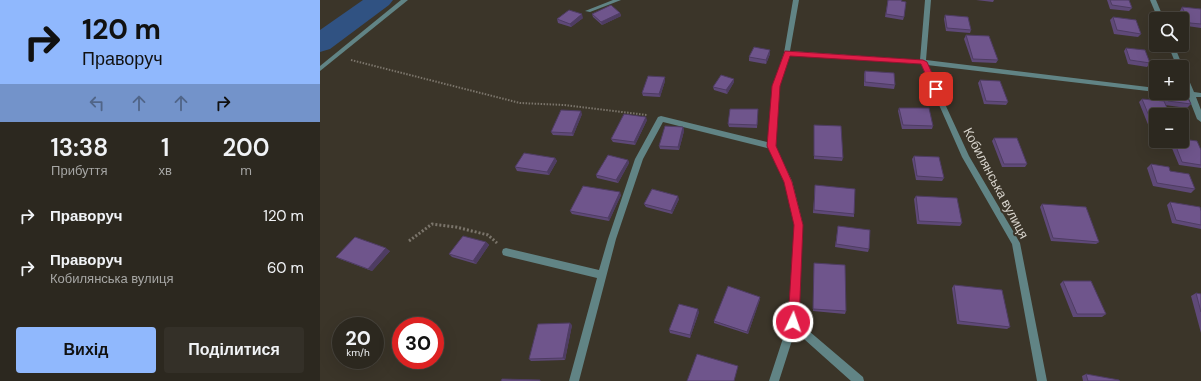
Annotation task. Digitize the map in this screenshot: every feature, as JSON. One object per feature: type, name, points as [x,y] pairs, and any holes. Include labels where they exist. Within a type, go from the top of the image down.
[{"type":"street","points":[[320,69],[405,0]]},
{"type":"street","points":[[588,11],[618,0]]},
{"type":"street","points":[[774,381],[793,322],[799,225],[788,182],[771,146],[776,86],[787,53],[796,0]]},
{"type":"street","name":"Кобилянська вулиця","points":[[928,0],[923,62],[966,157],[1016,243],[1042,381]]},
{"type":"street","points":[[1153,0],[1158,12]]},
{"type":"street","points":[[787,53],[923,62],[1149,89]]},
{"type":"street","points":[[1189,87],[1201,119]]},
{"type":"street","points":[[1189,94],[1201,95]]},
{"type":"street","points":[[574,381],[612,239],[639,159],[662,119],[771,146]]},
{"type":"street","points":[[506,252],[602,275]]},
{"type":"street","points":[[793,322],[859,381]]},
{"type":"path","points":[[336,56],[520,103],[564,105],[636,113],[662,119]]},
{"type":"path","points":[[409,241],[432,224],[456,227],[488,235],[506,252]]},
{"type":"building","points":[[888,0],[902,0],[901,1],[906,2],[904,17],[886,14]]},
{"type":"building","points":[[1110,0],[1129,0],[1132,8],[1112,5]]},
{"type":"building","points":[[611,5],[620,13],[601,22],[592,14]]},
{"type":"building","points":[[1182,7],[1201,9],[1201,24],[1190,23],[1189,12],[1184,12]]},
{"type":"building","points":[[569,10],[582,14],[570,24],[557,19]]},
{"type":"building","points":[[945,15],[968,17],[971,30],[947,28]]},
{"type":"building","points":[[1113,17],[1136,20],[1141,34],[1117,30]]},
{"type":"building","points":[[966,35],[989,36],[998,60],[973,59]]},
{"type":"building","points":[[754,47],[770,50],[766,60],[749,57]]},
{"type":"building","points":[[1126,48],[1145,50],[1149,63],[1130,60]]},
{"type":"building","points":[[865,71],[894,73],[895,85],[865,82]]},
{"type":"building","points":[[721,75],[734,79],[726,90],[713,87]]},
{"type":"building","points":[[648,76],[665,77],[659,94],[642,93]]},
{"type":"building","points":[[980,80],[1000,81],[1008,102],[986,101]]},
{"type":"building","points":[[1142,99],[1164,101],[1167,108],[1149,108],[1149,116]]},
{"type":"building","points":[[1189,100],[1191,104],[1168,101]]},
{"type":"building","points":[[899,108],[929,108],[933,126],[903,125]]},
{"type":"building","points":[[730,109],[758,109],[757,125],[728,124]]},
{"type":"building","points":[[561,110],[581,111],[572,133],[551,132]]},
{"type":"building","points":[[624,114],[646,117],[634,142],[611,139]]},
{"type":"building","points":[[814,125],[841,126],[843,158],[814,156]]},
{"type":"building","points":[[665,126],[683,127],[678,147],[659,146]]},
{"type":"building","points":[[994,138],[1017,138],[1027,164],[1004,164]]},
{"type":"building","points":[[1189,140],[1197,141],[1201,150],[1201,165],[1182,162],[1177,148],[1189,148]]},
{"type":"building","points":[[524,153],[555,158],[547,172],[515,167]]},
{"type":"building","points":[[608,155],[628,160],[616,180],[596,175]]},
{"type":"building","points":[[914,156],[939,157],[944,178],[917,176]]},
{"type":"building","points":[[1151,164],[1169,167],[1170,171],[1189,174],[1195,189],[1157,183]]},
{"type":"building","points":[[815,185],[855,189],[854,214],[814,210]]},
{"type":"building","points":[[583,186],[620,192],[608,218],[570,211]]},
{"type":"building","points":[[652,189],[678,196],[671,211],[644,204]]},
{"type":"building","points":[[916,196],[957,198],[962,223],[919,221]]},
{"type":"building","points":[[1170,202],[1200,207],[1201,225],[1176,220]]},
{"type":"building","points":[[1042,204],[1086,207],[1099,242],[1053,238]]},
{"type":"building","points":[[838,226],[870,230],[869,249],[836,244]]},
{"type":"building","points":[[463,236],[486,242],[473,261],[449,254]]},
{"type":"building","points":[[355,237],[386,248],[368,269],[336,257]]},
{"type":"building","points":[[814,263],[845,265],[846,311],[813,309]]},
{"type":"building","points":[[1063,281],[1091,281],[1106,314],[1077,314]]},
{"type":"building","points":[[954,285],[1002,290],[1010,327],[959,321]]},
{"type":"building","points":[[728,286],[760,297],[747,332],[714,321]]},
{"type":"building","points":[[1196,293],[1201,294],[1201,312]]},
{"type":"building","points":[[679,304],[698,309],[690,335],[669,330]]},
{"type":"building","points":[[570,323],[563,358],[529,359],[538,324]]},
{"type":"building","points":[[697,354],[738,366],[734,381],[687,381]]},
{"type":"building","points":[[1086,374],[1119,380],[1120,381],[1088,381]]},
{"type":"building","points":[[502,379],[540,380],[540,381],[501,381]]},
{"type":"waterway","points":[[320,43],[380,0]]},
{"type":"route","points":[[793,322],[799,225],[788,182],[771,146],[776,86],[787,53],[923,62],[936,89]]}]
